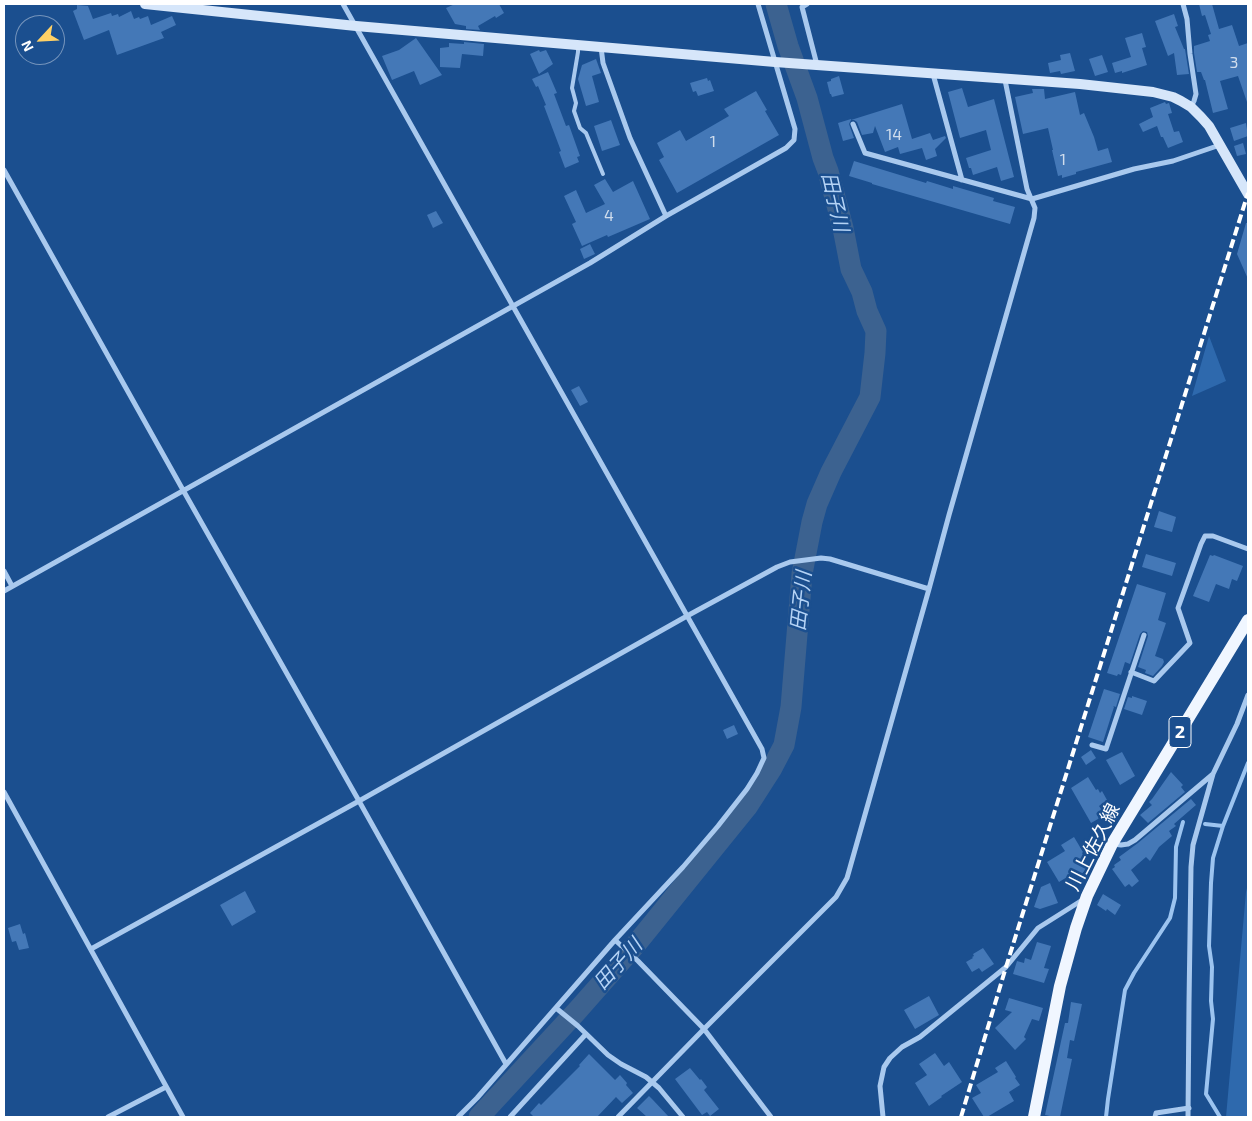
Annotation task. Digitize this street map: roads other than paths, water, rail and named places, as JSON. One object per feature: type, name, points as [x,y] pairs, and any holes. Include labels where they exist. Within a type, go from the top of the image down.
[{"type":"main road","name":"川上佐久線","points":[[1034,1117],[1060,986],[1087,896],[1112,844],[1248,620]]},
{"type":"street","points":[[146,4],[356,26],[578,46],[1005,80],[1080,84],[1153,92],[1173,97],[1191,107],[1209,126],[1248,194]]},
{"type":"street","points":[[343,4],[762,749],[764,758],[747,789],[718,826],[477,1098],[458,1117]]},
{"type":"street","points":[[4,591],[590,263],[666,216],[786,148],[794,140],[795,129],[779,62],[758,4]]},
{"type":"street","points":[[807,4],[802,7],[812,65]]},
{"type":"street","points":[[1183,4],[1187,20],[1196,94],[1191,107]]},
{"type":"street","points":[[601,47],[603,63],[630,138],[666,216]]},
{"type":"street","points":[[933,74],[962,180]]},
{"type":"street","points":[[618,1117],[836,897],[847,878],[929,589],[948,515],[1034,218],[1035,208],[1028,189],[1005,80]]},
{"type":"street","points":[[853,124],[864,153],[1032,199],[1134,169],[1173,161],[1220,145]]},
{"type":"street","points":[[4,170],[506,1064]]},
{"type":"street","points":[[1131,672],[1154,681],[1190,643],[1178,608],[1205,536],[1213,536],[1248,549]]},
{"type":"street","points":[[91,949],[777,567],[794,561],[821,558],[929,589]]},
{"type":"street","points":[[4,571],[12,586]]},
{"type":"street","points":[[1092,745],[1106,749],[1144,635]]},
{"type":"street","points":[[1188,1117],[1188,1004],[1193,845],[1214,774],[1248,695]]},
{"type":"street","points":[[1112,844],[1121,846],[1135,840],[1214,774]]},
{"type":"street","points":[[4,792],[183,1117]]},
{"type":"street","points":[[883,1117],[880,1086],[884,1067],[890,1058],[902,1047],[920,1037],[1006,967],[1038,928],[1087,896]]},
{"type":"street","points":[[615,940],[704,1029],[771,1117]]},
{"type":"street","points":[[556,1008],[578,1026],[608,1056],[646,1077],[659,1088],[683,1117]]},
{"type":"street","points":[[510,1117],[586,1034]]},
{"type":"street","points":[[108,1117],[166,1087]]},
{"type":"street","points":[[1155,1117],[1156,1113],[1189,1108]]},
{"type":"lane","points":[[578,46],[572,88],[576,104],[574,111],[580,128],[586,133],[603,174]]},
{"type":"waterway","name":"田子川","points":[[479,1117],[637,943],[747,807],[784,745],[791,707],[802,574],[812,522],[817,504],[831,472],[870,397],[876,331],[867,311],[862,292],[851,269],[843,228],[828,171],[807,98],[788,46],[776,4]]},
{"type":"waterway","points":[[1220,1117],[1206,1094],[1213,1019],[1211,1001],[1212,967],[1209,946],[1211,883],[1213,858],[1223,826],[1248,763]]},
{"type":"waterway","points":[[1106,1117],[1125,990],[1170,918],[1175,898],[1176,847],[1183,822]]},
{"type":"waterway","points":[[1205,824],[1223,826]]},
{"type":"railway","points":[[961,1117],[1006,967],[1248,193]]}]
